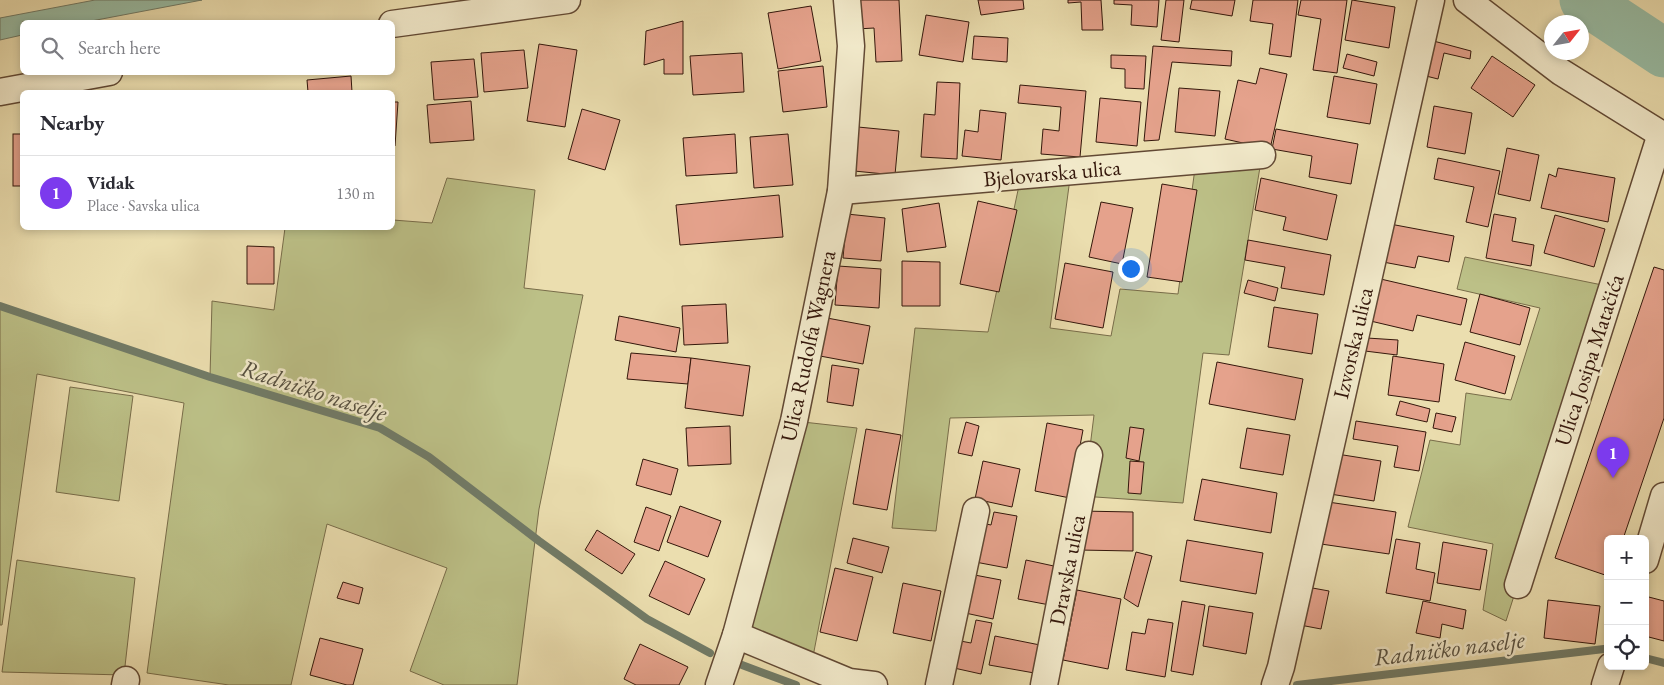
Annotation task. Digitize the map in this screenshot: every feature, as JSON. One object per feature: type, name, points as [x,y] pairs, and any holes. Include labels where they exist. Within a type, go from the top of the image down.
[{"type":"street","points":[[395,24],[567,0]]},
{"type":"street","name":"Ulica Rudolfa Wagnera","points":[[719,685],[736,635],[794,421],[842,192],[851,46],[847,0]]},
{"type":"street","name":"Izvorska ulica","points":[[1275,685],[1281,666],[1430,0]]},
{"type":"street","points":[[1467,0],[1561,72],[1662,135]]},
{"type":"street","points":[[0,92],[93,75]]},
{"type":"street","name":"Ulica Josipa Matačića","points":[[1518,585],[1662,135]]},
{"type":"street","name":"Bjelovarska ulica","points":[[842,192],[1262,155]]},
{"type":"street","name":"Dravska ulica","points":[[1044,685],[1090,455]]},
{"type":"street","points":[[1649,547],[1664,496]]},
{"type":"street","points":[[939,685],[976,511]]},
{"type":"street","points":[[736,635],[857,684]]},
{"type":"street","points":[[1605,685],[1610,670]]},
{"type":"shaded area","points":[[95,0],[202,0],[97,20],[20,20],[20,35],[0,40],[0,18]]},
{"type":"shaded area","points":[[1262,155],[1229,355],[1203,353],[1183,503],[1081,496],[1094,415],[950,418],[936,531],[892,528],[915,328],[988,332],[1021,176],[1071,171],[1050,328],[1111,336],[1120,289],[1178,294],[1196,161]]},
{"type":"shaded area","points":[[447,178],[535,190],[524,288],[583,295],[539,509],[517,685],[444,685],[410,671],[447,568],[327,524],[291,685],[229,685],[147,673],[184,403],[37,374],[2,625],[0,625],[0,306],[210,377],[212,301],[274,310],[285,230],[395,230],[395,220],[432,223]]},
{"type":"shaded area","points":[[1465,257],[1612,287],[1506,621],[1483,610],[1493,544],[1408,527],[1430,440],[1460,445],[1466,393],[1511,400],[1540,308],[1457,289]]},
{"type":"shaded area","points":[[70,387],[133,396],[119,501],[56,492]]},
{"type":"shaded area","points":[[794,421],[857,428],[811,667],[736,635]]},
{"type":"shaded area","points":[[17,560],[135,578],[124,675],[2,672]]},
{"type":"building","points":[[855,0],[899,0],[902,61],[876,62],[874,28],[857,29]]},
{"type":"building","points":[[978,0],[1023,0],[1024,9],[981,15]]},
{"type":"building","points":[[1068,0],[1101,0],[1103,30],[1082,30],[1081,2],[1068,3]]},
{"type":"building","points":[[1114,0],[1159,0],[1157,27],[1131,25],[1132,5],[1114,4]]},
{"type":"building","points":[[1166,0],[1184,0],[1179,42],[1161,40]]},
{"type":"building","points":[[1192,0],[1235,0],[1232,16],[1190,9]]},
{"type":"building","points":[[1253,0],[1298,0],[1291,57],[1269,54],[1273,24],[1250,21]]},
{"type":"building","points":[[1301,0],[1347,0],[1337,73],[1313,70],[1321,19],[1298,15]]},
{"type":"building","points":[[1352,0],[1395,7],[1389,48],[1345,40]]},
{"type":"building","points":[[811,6],[821,61],[778,69],[768,13]]},
{"type":"building","points":[[926,15],[969,22],[963,62],[919,55]]},
{"type":"building","points":[[683,21],[683,74],[664,74],[664,59],[644,65],[646,31]]},
{"type":"building","points":[[974,36],[1008,38],[1007,62],[972,59]]},
{"type":"building","points":[[1426,39],[1471,51],[1470,59],[1444,53],[1438,79],[1418,74]]},
{"type":"building","points":[[539,44],[577,50],[565,127],[527,121]]},
{"type":"building","points":[[1153,46],[1232,51],[1231,66],[1172,62],[1159,140],[1144,141]]},
{"type":"building","points":[[524,50],[528,88],[484,92],[481,53]]},
{"type":"building","points":[[742,53],[744,92],[693,95],[690,56]]},
{"type":"building","points":[[1347,54],[1377,62],[1374,76],[1343,68]]},
{"type":"building","points":[[1111,55],[1146,56],[1144,89],[1125,88],[1125,69],[1111,68]]},
{"type":"building","points":[[1492,56],[1535,85],[1513,117],[1471,88]]},
{"type":"building","points":[[474,59],[478,97],[434,100],[431,62]]},
{"type":"building","points":[[823,66],[827,107],[783,112],[778,71]]},
{"type":"building","points":[[1260,68],[1287,74],[1270,149],[1225,139],[1238,80],[1256,84]]},
{"type":"building","points":[[351,76],[352,90],[308,90],[307,80]]},
{"type":"building","points":[[1334,76],[1377,84],[1370,124],[1327,117]]},
{"type":"building","points":[[937,82],[960,83],[957,159],[921,157],[924,114],[935,115]]},
{"type":"building","points":[[1020,85],[1086,91],[1080,157],[1041,154],[1043,129],[1059,131],[1061,107],[1018,103]]},
{"type":"building","points":[[1179,88],[1220,91],[1215,136],[1175,132]]},
{"type":"building","points":[[1100,98],[1141,102],[1137,146],[1096,142]]},
{"type":"building","points":[[471,101],[474,140],[430,143],[427,105]]},
{"type":"building","points":[[395,102],[398,102],[395,146]]},
{"type":"building","points":[[1434,106],[1472,113],[1465,154],[1427,147]]},
{"type":"building","points":[[582,109],[620,120],[605,170],[568,159]]},
{"type":"building","points":[[980,110],[1006,113],[1001,160],[962,156],[965,130],[978,132]]},
{"type":"building","points":[[858,127],[899,131],[895,175],[854,171]]},
{"type":"building","points":[[1276,129],[1358,144],[1351,184],[1309,177],[1312,156],[1272,149]]},
{"type":"building","points":[[13,134],[20,134],[20,186],[13,186]]},
{"type":"building","points":[[735,134],[737,173],[686,176],[683,138]]},
{"type":"building","points":[[788,134],[793,185],[754,188],[750,137]]},
{"type":"building","points":[[1507,148],[1539,155],[1530,201],[1498,194]]},
{"type":"building","points":[[1438,158],[1500,171],[1488,227],[1466,222],[1474,187],[1434,179]]},
{"type":"building","points":[[1558,168],[1615,178],[1608,222],[1541,208],[1549,174],[1556,177]]},
{"type":"building","points":[[1261,178],[1337,195],[1327,240],[1283,230],[1286,217],[1255,210]]},
{"type":"building","points":[[1162,184],[1197,190],[1182,282],[1147,277]]},
{"type":"building","points":[[779,195],[783,237],[680,245],[676,205]]},
{"type":"building","points":[[978,201],[1017,210],[999,292],[960,284]]},
{"type":"building","points":[[1101,202],[1133,208],[1122,264],[1089,257]]},
{"type":"building","points":[[939,203],[946,247],[907,252],[902,209]]},
{"type":"building","points":[[847,214],[885,218],[881,261],[843,258]]},
{"type":"building","points":[[1494,214],[1516,218],[1512,241],[1534,245],[1531,266],[1486,258]]},
{"type":"building","points":[[1555,215],[1605,229],[1594,267],[1544,253]]},
{"type":"building","points":[[1390,224],[1454,236],[1449,262],[1418,256],[1415,268],[1383,262]]},
{"type":"building","points":[[1248,240],[1331,255],[1324,295],[1281,288],[1285,267],[1245,260]]},
{"type":"building","points":[[247,246],[274,247],[274,284],[247,284]]},
{"type":"building","points":[[902,261],[940,262],[940,306],[902,306]]},
{"type":"building","points":[[1065,263],[1113,272],[1103,328],[1055,319]]},
{"type":"building","points":[[838,266],[881,269],[879,308],[835,305]]},
{"type":"building","points":[[1654,267],[1664,270],[1664,418],[1624,535],[1604,535],[1604,575],[1555,558]]},
{"type":"building","points":[[1372,277],[1467,299],[1461,325],[1417,315],[1413,331],[1362,319]]},
{"type":"building","points":[[1248,280],[1278,288],[1275,301],[1244,293]]},
{"type":"building","points":[[1480,294],[1530,308],[1520,345],[1470,332]]},
{"type":"building","points":[[726,304],[728,343],[684,345],[682,306]]},
{"type":"building","points":[[1274,307],[1318,314],[1312,354],[1268,347]]},
{"type":"building","points":[[619,316],[680,328],[676,352],[615,340]]},
{"type":"building","points":[[827,318],[870,326],[863,364],[820,356]]},
{"type":"building","points":[[1367,338],[1398,340],[1397,355],[1365,351]]},
{"type":"building","points":[[1465,342],[1515,356],[1505,394],[1455,380]]},
{"type":"building","points":[[631,353],[691,358],[688,384],[627,379]]},
{"type":"building","points":[[1393,356],[1444,364],[1439,402],[1388,395]]},
{"type":"building","points":[[691,358],[750,366],[743,416],[685,408]]},
{"type":"building","points":[[1217,362],[1303,379],[1295,420],[1209,404]]},
{"type":"building","points":[[832,365],[859,369],[853,406],[827,402]]},
{"type":"building","points":[[1400,401],[1430,409],[1427,422],[1396,415]]},
{"type":"building","points":[[1436,413],[1456,417],[1452,432],[1433,428]]},
{"type":"building","points":[[1356,421],[1426,432],[1419,471],[1394,467],[1398,446],[1353,439]]},
{"type":"building","points":[[966,422],[979,426],[972,456],[958,453]]},
{"type":"building","points":[[1047,423],[1083,430],[1070,498],[1035,491]]},
{"type":"building","points":[[730,426],[731,464],[688,466],[686,428]]},
{"type":"building","points":[[1130,427],[1144,429],[1139,461],[1126,458]]},
{"type":"building","points":[[1247,428],[1290,435],[1283,475],[1240,468]]},
{"type":"building","points":[[866,429],[901,435],[887,510],[853,504]]},
{"type":"building","points":[[1337,454],[1381,461],[1374,501],[1330,494]]},
{"type":"building","points":[[643,459],[678,469],[671,495],[636,485]]},
{"type":"building","points":[[983,461],[1020,469],[1012,507],[975,499]]},
{"type":"building","points":[[1130,461],[1144,462],[1141,494],[1128,493]]},
{"type":"building","points":[[1202,479],[1277,493],[1271,533],[1194,520]]},
{"type":"building","points":[[1328,502],[1396,512],[1389,554],[1321,544]]},
{"type":"building","points":[[680,506],[721,521],[708,557],[667,542]]},
{"type":"building","points":[[646,507],[671,516],[659,551],[634,542]]},
{"type":"building","points":[[1080,511],[1133,512],[1133,551],[1079,550]]},
{"type":"building","points":[[994,512],[1017,516],[1007,568],[970,561],[977,522],[991,525]]},
{"type":"building","points":[[597,530],[635,554],[622,574],[585,550]]},
{"type":"building","points":[[853,538],[889,547],[882,573],[847,563]]},
{"type":"building","points":[[1396,539],[1420,543],[1416,569],[1435,573],[1430,601],[1386,593]]},
{"type":"building","points":[[1187,540],[1263,553],[1256,594],[1180,581]]},
{"type":"building","points":[[1443,542],[1487,550],[1480,590],[1437,583]]},
{"type":"building","points":[[1136,552],[1152,556],[1138,607],[1124,598]]},
{"type":"building","points":[[1026,560],[1063,568],[1055,606],[1018,599]]},
{"type":"building","points":[[665,561],[705,579],[689,615],[649,596]]},
{"type":"building","points":[[835,568],[873,577],[857,641],[820,632]]},
{"type":"building","points":[[964,573],[1001,580],[993,619],[956,611]]},
{"type":"building","points":[[343,582],[363,588],[359,604],[337,598]]},
{"type":"building","points":[[903,583],[941,591],[931,641],[893,633]]},
{"type":"building","points":[[1307,587],[1329,591],[1321,629],[1300,625]]},
{"type":"building","points":[[1077,590],[1121,599],[1108,669],[1063,660]]},
{"type":"building","points":[[1649,597],[1664,601],[1664,641],[1649,637]]},
{"type":"building","points":[[1548,600],[1600,606],[1595,644],[1544,638]]},
{"type":"building","points":[[1182,601],[1205,605],[1193,675],[1171,671]]},
{"type":"building","points":[[1423,601],[1466,610],[1463,629],[1442,624],[1440,638],[1416,633]]},
{"type":"building","points":[[1209,606],[1253,613],[1246,654],[1203,646]]},
{"type":"building","points":[[1148,619],[1173,623],[1165,677],[1126,670],[1132,632],[1145,634]]},
{"type":"building","points":[[976,620],[992,623],[981,674],[945,666],[950,639],[971,643]]},
{"type":"building","points":[[995,636],[1045,646],[1040,674],[989,665]]},
{"type":"building","points":[[320,638],[363,649],[353,685],[310,675]]},
{"type":"building","points":[[640,644],[688,667],[679,685],[636,685],[624,679]]},
{"type":"waterway","points":[[1584,0],[1664,53]]},
{"type":"waterway","name":"Radničko naselje","points":[[0,306],[210,377],[380,428],[429,457],[539,541],[647,619],[710,653]]},
{"type":"waterway","name":"Radničko naselje","points":[[1297,685],[1604,649]]},
{"type":"waterway","name":"Radničko naselje","points":[[1649,659],[1664,663]]},
{"type":"waterway","name":"Radničko naselje","points":[[742,665],[796,685]]},
{"type":"place","name":"Vidak","points":[[1613,478]]}]
